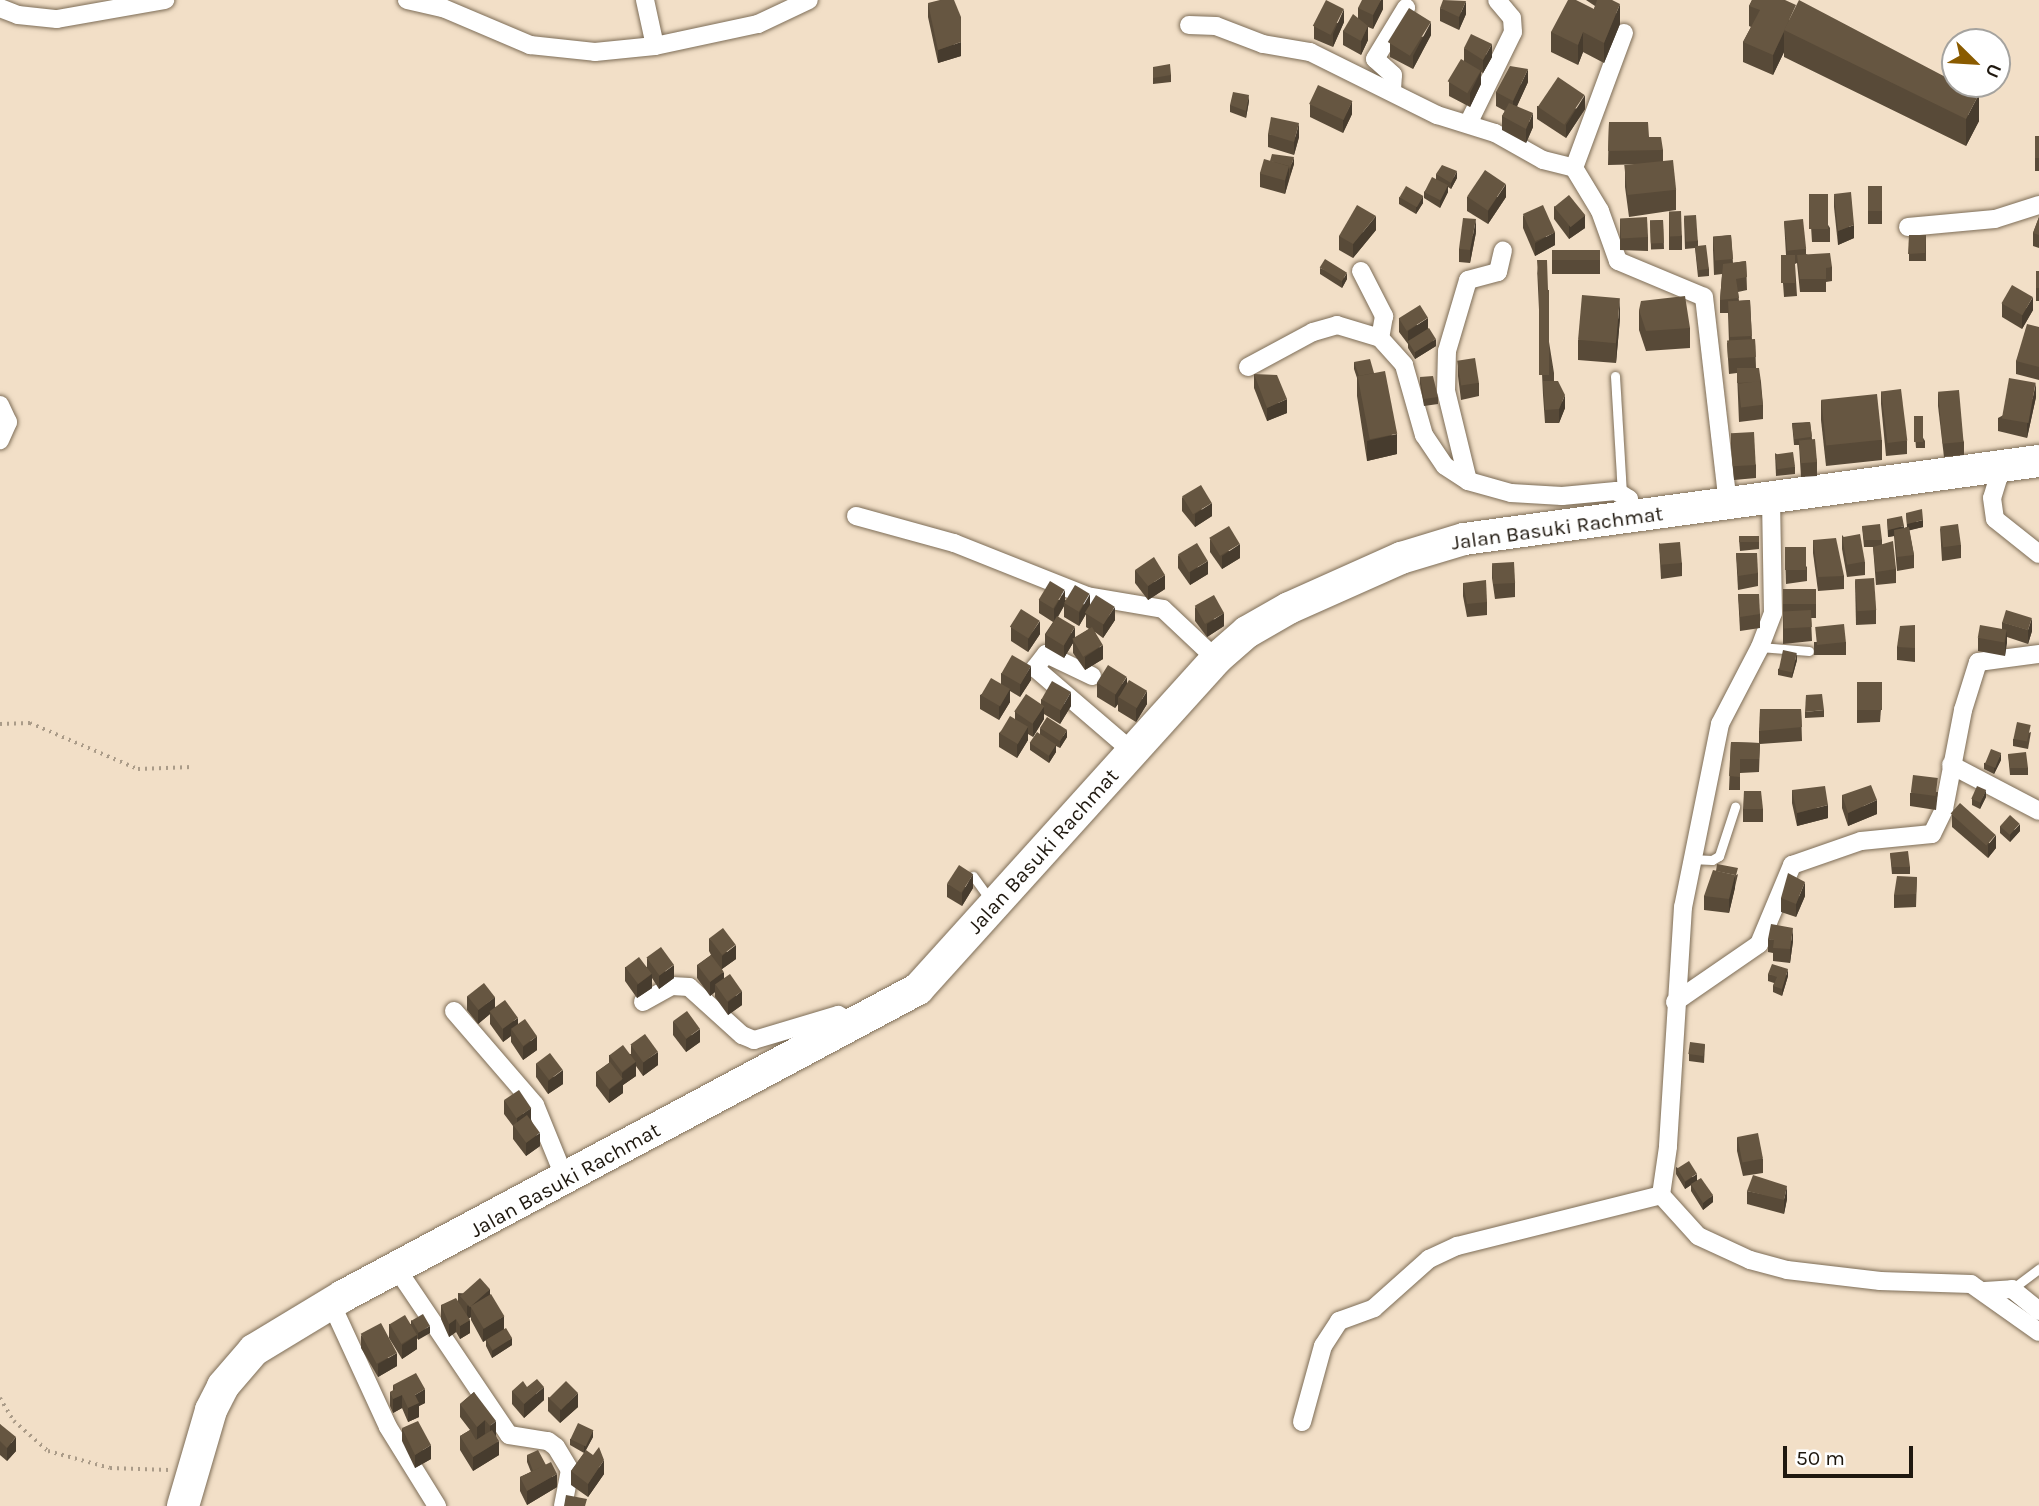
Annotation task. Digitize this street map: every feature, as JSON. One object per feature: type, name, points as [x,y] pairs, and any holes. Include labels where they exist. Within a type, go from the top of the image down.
[{"type":"highway","name":"Jalan Basuki Rachmat","points":[[184,1506],[192,1469],[211,1410],[241,1363],[274,1335],[566,1181],[918,989],[1216,659],[1247,632],[1289,608],[1432,547],[1627,505],[1728,504],[2001,469],[2039,461]]},
{"type":"street","points":[[0,8],[18,15],[57,19],[164,0]]},
{"type":"street","points":[[407,0],[443,8],[530,45],[556,51],[655,46],[758,24],[809,0]]},
{"type":"street","points":[[645,0],[655,46]]},
{"type":"street","points":[[1468,124],[1513,32],[1513,18],[1497,0]]},
{"type":"street","points":[[1392,89],[1393,75],[1375,59],[1406,8]]},
{"type":"street","points":[[1189,25],[1216,26],[1263,44],[1310,52],[1392,89],[1437,115],[1513,141],[1543,160],[1574,169],[1600,211],[1618,261],[1704,297],[1728,504]]},
{"type":"street","points":[[1574,169],[1624,33]]},
{"type":"street","points":[[1908,227],[1994,219],[2039,205]]},
{"type":"street","points":[[1468,481],[1446,391],[1447,351],[1468,280],[1498,272],[1503,251]]},
{"type":"street","points":[[1361,271],[1384,316],[1380,338]]},
{"type":"street","points":[[1248,367],[1313,332],[1337,326],[1380,338],[1404,365],[1428,446],[1445,466],[1468,481],[1511,493],[1627,505]]},
{"type":"street","points":[[0,405],[8,422],[0,440]]},
{"type":"street","points":[[2001,469],[1992,498],[1995,519],[2039,554]]},
{"type":"street","points":[[1661,1195],[1668,1147],[1675,1002],[1691,859],[1720,724],[1760,648],[1773,613],[1771,499]]},
{"type":"street","points":[[856,516],[954,542],[1087,596],[1163,609],[1216,659]]},
{"type":"street","points":[[1092,676],[1046,654],[1035,668],[1132,751]]},
{"type":"street","points":[[1675,1002],[1759,944],[1792,865],[1861,841],[1932,834],[1944,809],[1951,765],[1978,662],[2039,654]]},
{"type":"street","points":[[1951,765],[2039,811]]},
{"type":"street","points":[[643,1002],[672,986],[689,987],[742,1035],[754,1040],[838,1015],[855,1023]]},
{"type":"street","points":[[454,1011],[535,1105],[566,1181]]},
{"type":"street","points":[[1661,1195],[1698,1236],[1750,1260],[1787,1270],[1880,1281],[1957,1281],[1985,1292],[2039,1332]]},
{"type":"street","points":[[1302,1422],[1323,1346],[1339,1321],[1374,1308],[1435,1255],[1661,1195]]},
{"type":"street","points":[[397,1269],[509,1435],[544,1440],[556,1447],[570,1470],[563,1506]]},
{"type":"street","points":[[1985,1292],[2012,1289],[2039,1311]]},
{"type":"street","points":[[331,1303],[388,1427],[437,1506]]},
{"type":"lane","points":[[1615,376],[1627,505]]},
{"type":"lane","points":[[1760,648],[1809,651]]},
{"type":"lane","points":[[1691,859],[1712,860],[1719,856],[1735,807]]},
{"type":"lane","points":[[973,876],[984,895],[999,901]]},
{"type":"lane","points":[[2012,1289],[2039,1269]]},
{"type":"path","points":[[0,724],[30,723],[138,769],[192,767]]},
{"type":"path","points":[[0,1398],[14,1421],[48,1451],[110,1468],[192,1469]]},
{"type":"building","points":[[954,0],[961,17],[961,42],[938,50],[928,3]]},
{"type":"building","points":[[1326,0],[1344,9],[1331,35],[1313,26]]},
{"type":"building","points":[[1362,0],[1381,0],[1373,15],[1358,8]]},
{"type":"building","points":[[1443,0],[1466,1],[1459,17],[1440,8]]},
{"type":"building","points":[[1568,0],[1576,0],[1594,9],[1597,0],[1612,0],[1620,4],[1604,43],[1583,32],[1578,45],[1551,32]]},
{"type":"building","points":[[1752,0],[1785,0],[1796,5],[1773,55],[1743,42],[1760,10],[1749,6]]},
{"type":"building","points":[[1799,0],[1941,75],[1941,98],[1977,98],[1966,119],[1784,30]]},
{"type":"building","points":[[1409,8],[1431,22],[1410,56],[1388,42]]},
{"type":"building","points":[[1353,14],[1368,26],[1361,41],[1343,31]]},
{"type":"building","points":[[1471,34],[1492,44],[1483,60],[1464,48]]},
{"type":"building","points":[[1461,59],[1481,71],[1467,93],[1448,81]]},
{"type":"building","points":[[1170,64],[1171,75],[1153,78],[1153,67]]},
{"type":"building","points":[[1510,66],[1528,69],[1513,101],[1496,92]]},
{"type":"building","points":[[1558,77],[1585,95],[1564,125],[1538,107]]},
{"type":"building","points":[[1318,85],[1352,101],[1344,120],[1309,104]]},
{"type":"building","points":[[1233,92],[1249,95],[1246,111],[1230,105]]},
{"type":"building","points":[[1509,103],[1533,113],[1526,129],[1502,116]]},
{"type":"building","points":[[1271,117],[1299,123],[1294,142],[1268,134]]},
{"type":"building","points":[[1609,122],[1648,122],[1649,137],[1661,137],[1663,150],[1608,151]]},
{"type":"building","points":[[2035,136],[2039,136],[2039,158],[2035,158]]},
{"type":"building","points":[[1272,154],[1294,157],[1290,169],[1289,166],[1270,161]]},
{"type":"building","points":[[1264,159],[1289,166],[1285,181],[1260,173]]},
{"type":"building","points":[[1673,160],[1676,190],[1627,195],[1624,165]]},
{"type":"building","points":[[1442,165],[1457,171],[1451,183],[1436,174]]},
{"type":"building","points":[[1485,170],[1506,184],[1488,211],[1467,197]]},
{"type":"building","points":[[1432,177],[1448,185],[1440,200],[1424,192]]},
{"type":"building","points":[[1406,186],[1423,196],[1417,207],[1400,197]]},
{"type":"building","points":[[1868,186],[1882,186],[1882,211],[1868,211]]},
{"type":"building","points":[[1851,192],[1854,225],[1838,231],[1834,194]]},
{"type":"building","points":[[1809,194],[1828,194],[1828,229],[1809,229]]},
{"type":"building","points":[[1569,195],[1585,215],[1571,227],[1554,207]]},
{"type":"building","points":[[1357,205],[1376,216],[1353,244],[1339,236]]},
{"type":"building","points":[[1543,205],[1555,232],[1535,241],[1523,214]]},
{"type":"building","points":[[1669,211],[1681,211],[1682,236],[1670,236]]},
{"type":"building","points":[[1696,215],[1698,241],[1686,242],[1684,216]]},
{"type":"building","points":[[1647,217],[1648,237],[1621,238],[1620,218]]},
{"type":"building","points":[[2039,217],[2039,235],[2033,233]]},
{"type":"building","points":[[1463,218],[1476,219],[1470,250],[1459,249]]},
{"type":"building","points":[[1803,219],[1806,249],[1787,251],[1784,221]]},
{"type":"building","points":[[1650,220],[1663,220],[1664,243],[1651,243]]},
{"type":"building","points":[[1731,235],[1733,259],[1715,260],[1713,237]]},
{"type":"building","points":[[1909,235],[1926,235],[1925,253],[1908,254]]},
{"type":"building","points":[[1706,245],[1709,269],[1698,270],[1695,246]]},
{"type":"building","points":[[1552,250],[1600,250],[1600,260],[1552,260]]},
{"type":"building","points":[[1830,253],[1832,267],[1826,268],[1826,279],[1800,279],[1797,255]]},
{"type":"building","points":[[1781,255],[1795,255],[1795,283],[1781,283]]},
{"type":"building","points":[[1325,259],[1347,273],[1342,281],[1320,267]]},
{"type":"building","points":[[1537,260],[1547,260],[1548,290],[1539,292]]},
{"type":"building","points":[[1746,261],[1747,277],[1736,279],[1739,298],[1720,300],[1723,264]]},
{"type":"building","points":[[2036,271],[2039,271],[2039,288],[2036,288]]},
{"type":"building","points":[[2012,285],[2033,297],[2022,315],[2002,303]]},
{"type":"building","points":[[1539,290],[1549,290],[1549,375],[1539,375]]},
{"type":"building","points":[[1582,295],[1620,298],[1616,343],[1578,340]]},
{"type":"building","points":[[1685,296],[1690,328],[1646,331],[1639,310],[1641,301]]},
{"type":"building","points":[[1750,300],[1752,336],[1730,337],[1728,301]]},
{"type":"building","points":[[1420,305],[1428,318],[1407,331],[1399,318]]},
{"type":"building","points":[[2027,324],[2039,327],[2039,367],[2016,361]]},
{"type":"building","points":[[1429,328],[1436,339],[1415,352],[1408,341]]},
{"type":"building","points":[[1755,339],[1756,357],[1728,358],[1727,340]]},
{"type":"building","points":[[1475,358],[1479,383],[1461,386],[1457,361]]},
{"type":"building","points":[[1370,359],[1374,373],[1359,376],[1354,362]]},
{"type":"building","points":[[1737,368],[1759,368],[1761,382],[1737,383]]},
{"type":"building","points":[[1385,371],[1397,434],[1370,439],[1358,376]]},
{"type":"building","points":[[1254,374],[1277,375],[1287,399],[1267,408]]},
{"type":"building","points":[[1433,376],[1438,397],[1424,399],[1420,377]]},
{"type":"building","points":[[2009,378],[2036,383],[2028,423],[2002,418]]},
{"type":"building","points":[[1543,381],[1558,381],[1565,395],[1559,409],[1545,410]]},
{"type":"building","points":[[1760,381],[1763,405],[1741,408],[1738,384]]},
{"type":"building","points":[[1901,389],[1907,441],[1887,443],[1881,391]]},
{"type":"building","points":[[1959,390],[1964,442],[1943,444],[1938,392]]},
{"type":"building","points":[[1877,394],[1882,440],[1826,446],[1821,400]]},
{"type":"building","points":[[1914,416],[1923,416],[1923,442],[1914,442]]},
{"type":"building","points":[[1810,422],[1812,437],[1794,439],[1792,425]]},
{"type":"building","points":[[1754,432],[1756,465],[1733,466],[1731,433]]},
{"type":"building","points":[[1815,439],[1817,462],[1801,463],[1799,440]]},
{"type":"building","points":[[1793,452],[1795,467],[1777,469],[1775,455]]},
{"type":"building","points":[[1201,485],[1212,503],[1193,514],[1182,496]]},
{"type":"building","points":[[1922,509],[1923,520],[1907,524],[1906,513]]},
{"type":"building","points":[[1902,516],[1904,526],[1888,530],[1887,519]]},
{"type":"building","points":[[1880,524],[1882,540],[1864,540],[1862,526]]},
{"type":"building","points":[[1958,524],[1961,545],[1943,547],[1940,527]]},
{"type":"building","points":[[1229,526],[1240,544],[1220,556],[1209,538]]},
{"type":"building","points":[[1909,527],[1914,555],[1897,557],[1894,530]]},
{"type":"building","points":[[1860,534],[1865,562],[1847,565],[1842,537]]},
{"type":"building","points":[[1739,536],[1759,536],[1759,542],[1739,542]]},
{"type":"building","points":[[1836,538],[1844,576],[1818,577],[1813,540]]},
{"type":"building","points":[[1893,541],[1896,569],[1876,572],[1873,547]]},
{"type":"building","points":[[1680,542],[1682,563],[1661,565],[1659,544]]},
{"type":"building","points":[[1197,543],[1208,561],[1189,572],[1178,554]]},
{"type":"building","points":[[1785,547],[1806,547],[1806,570],[1785,570]]},
{"type":"building","points":[[1736,553],[1757,553],[1758,573],[1738,576]]},
{"type":"building","points":[[1154,557],[1165,575],[1148,586],[1135,570]]},
{"type":"building","points":[[1514,562],[1515,583],[1493,584],[1492,563]]},
{"type":"building","points":[[1874,578],[1876,610],[1857,611],[1855,579]]},
{"type":"building","points":[[1486,580],[1487,602],[1467,604],[1463,583]]},
{"type":"building","points":[[1050,581],[1065,590],[1053,609],[1039,600]]},
{"type":"building","points":[[1075,585],[1090,594],[1079,612],[1064,603]]},
{"type":"building","points":[[1783,589],[1816,589],[1816,604],[1783,604]]},
{"type":"building","points":[[1738,594],[1759,594],[1760,614],[1740,617]]},
{"type":"building","points":[[1096,595],[1115,607],[1104,624],[1085,613]]},
{"type":"building","points":[[1214,595],[1224,613],[1205,624],[1195,606]]},
{"type":"building","points":[[1021,609],[1040,621],[1029,638],[1010,627]]},
{"type":"building","points":[[1811,610],[1812,627],[1784,628],[1783,611]]},
{"type":"building","points":[[2006,610],[2032,618],[2028,630],[2002,622]]},
{"type":"building","points":[[1057,616],[1075,627],[1064,646],[1046,635]]},
{"type":"building","points":[[1844,624],[1846,642],[1817,645],[1815,627]]},
{"type":"building","points":[[1915,625],[1915,648],[1897,647],[1900,626]]},
{"type":"building","points":[[1980,625],[2007,630],[2004,642],[1978,638]]},
{"type":"building","points":[[1092,627],[1103,645],[1083,657],[1072,639]]},
{"type":"building","points":[[1783,650],[1797,653],[1793,672],[1779,670]]},
{"type":"building","points":[[1012,655],[1031,666],[1021,684],[1002,673]]},
{"type":"building","points":[[1108,665],[1127,677],[1116,694],[1097,683]]},
{"type":"building","points":[[991,678],[1010,689],[1000,706],[981,695]]},
{"type":"building","points":[[1129,680],[1147,691],[1137,708],[1119,697]]},
{"type":"building","points":[[1052,681],[1071,692],[1061,710],[1042,699]]},
{"type":"building","points":[[1857,682],[1882,682],[1882,710],[1857,710]]},
{"type":"building","points":[[1026,694],[1044,706],[1032,724],[1014,711]]},
{"type":"building","points":[[1822,694],[1824,710],[1805,712],[1806,695]]},
{"type":"building","points":[[1760,709],[1801,709],[1802,727],[1759,731]]},
{"type":"building","points":[[1010,716],[1028,727],[1018,744],[1000,733]]},
{"type":"building","points":[[1047,717],[1067,730],[1060,741],[1040,728]]},
{"type":"building","points":[[2017,722],[2031,725],[2027,742],[2013,739]]},
{"type":"building","points":[[1037,732],[1056,745],[1049,756],[1030,743]]},
{"type":"building","points":[[1731,742],[1760,743],[1759,759],[1740,759],[1740,777],[1729,776]]},
{"type":"building","points":[[1991,749],[2001,753],[1995,768],[1985,764]]},
{"type":"building","points":[[2026,752],[2028,768],[2010,768],[2008,754]]},
{"type":"building","points":[[1913,775],[1938,778],[1936,796],[1911,793]]},
{"type":"building","points":[[1871,785],[1877,800],[1848,813],[1842,795]]},
{"type":"building","points":[[1825,786],[1828,805],[1797,813],[1792,790]]},
{"type":"building","points":[[1977,786],[1986,790],[1980,803],[1971,799]]},
{"type":"building","points":[[1744,791],[1761,791],[1763,809],[1743,809]]},
{"type":"building","points":[[1960,803],[1996,835],[1986,846],[1951,813]]},
{"type":"building","points":[[2010,815],[2020,824],[2010,835],[2000,826]]},
{"type":"building","points":[[1908,851],[1910,867],[1892,867],[1890,853]]},
{"type":"building","points":[[1717,864],[1738,868],[1735,879],[1735,875],[1716,871]]},
{"type":"building","points":[[959,865],[973,874],[961,893],[947,883]]},
{"type":"building","points":[[1713,870],[1735,875],[1729,899],[1704,896]]},
{"type":"building","points":[[1788,873],[1805,882],[1796,904],[1781,898]]},
{"type":"building","points":[[1897,876],[1917,877],[1916,894],[1894,895]]},
{"type":"building","points":[[1771,924],[1793,928],[1790,949],[1773,948],[1774,940],[1768,939]]},
{"type":"building","points":[[723,928],[736,945],[722,955],[709,938]]},
{"type":"building","points":[[661,947],[674,965],[659,975],[646,958]]},
{"type":"building","points":[[711,955],[724,972],[710,982],[697,965]]},
{"type":"building","points":[[639,957],[652,974],[638,984],[625,967]]},
{"type":"building","points":[[1772,964],[1788,969],[1782,989],[1773,986],[1777,977],[1768,974]]},
{"type":"building","points":[[730,974],[742,991],[727,1002],[715,984]]},
{"type":"building","points":[[484,983],[495,997],[479,1010],[467,996]]},
{"type":"building","points":[[505,1000],[518,1018],[503,1029],[490,1011]]},
{"type":"building","points":[[687,1011],[700,1029],[686,1039],[673,1021]]},
{"type":"building","points":[[525,1019],[537,1036],[523,1046],[511,1029]]},
{"type":"building","points":[[645,1034],[658,1052],[643,1062],[630,1045]]},
{"type":"building","points":[[1690,1042],[1705,1044],[1703,1056],[1688,1054]]},
{"type":"building","points":[[623,1045],[636,1062],[622,1072],[609,1055]]},
{"type":"building","points":[[550,1053],[563,1070],[549,1080],[536,1063]]},
{"type":"building","points":[[610,1062],[623,1079],[609,1089],[596,1072]]},
{"type":"building","points":[[519,1090],[531,1108],[516,1118],[504,1100]]},
{"type":"building","points":[[527,1115],[540,1133],[526,1143],[513,1125]]},
{"type":"building","points":[[1758,1133],[1763,1159],[1742,1163],[1737,1137]]},
{"type":"building","points":[[1689,1161],[1697,1174],[1685,1181],[1677,1168]]},
{"type":"building","points":[[1753,1175],[1787,1186],[1784,1200],[1747,1191]]},
{"type":"building","points":[[1701,1178],[1713,1195],[1703,1203],[1691,1184]]},
{"type":"building","points":[[480,1278],[490,1289],[470,1307],[460,1296]]},
{"type":"building","points":[[491,1294],[504,1316],[484,1329],[470,1306]]},
{"type":"building","points":[[456,1298],[470,1320],[460,1326],[456,1319],[449,1324],[441,1305]]},
{"type":"building","points":[[423,1314],[430,1326],[419,1333],[412,1320]]},
{"type":"building","points":[[405,1315],[417,1335],[401,1344],[390,1324]]},
{"type":"building","points":[[381,1323],[397,1353],[377,1364],[361,1334]]},
{"type":"building","points":[[506,1328],[512,1338],[492,1350],[486,1340]]},
{"type":"building","points":[[416,1373],[425,1389],[415,1395],[419,1403],[408,1408],[402,1395],[393,1399],[390,1392],[395,1389],[393,1385]]},
{"type":"building","points":[[537,1379],[544,1387],[524,1404],[512,1391],[523,1381],[527,1387]]},
{"type":"building","points":[[566,1381],[578,1393],[561,1410],[549,1398]]},
{"type":"building","points":[[474,1392],[496,1421],[490,1426],[485,1420],[477,1427],[460,1404]]},
{"type":"building","points":[[418,1421],[431,1445],[415,1455],[402,1428]]},
{"type":"building","points":[[578,1423],[593,1430],[586,1446],[570,1439]]},
{"type":"building","points":[[0,1424],[16,1437],[7,1448],[0,1441]]},
{"type":"building","points":[[470,1430],[476,1440],[492,1430],[499,1441],[473,1457],[460,1436]]},
{"type":"building","points":[[599,1447],[604,1460],[588,1484],[571,1471],[586,1450],[593,1455]]},
{"type":"building","points":[[538,1450],[546,1465],[533,1471],[527,1455]]},
{"type":"building","points":[[551,1462],[557,1474],[527,1491],[520,1477]]},
{"type":"building","points":[[566,1495],[587,1499],[585,1506],[564,1506]]}]
